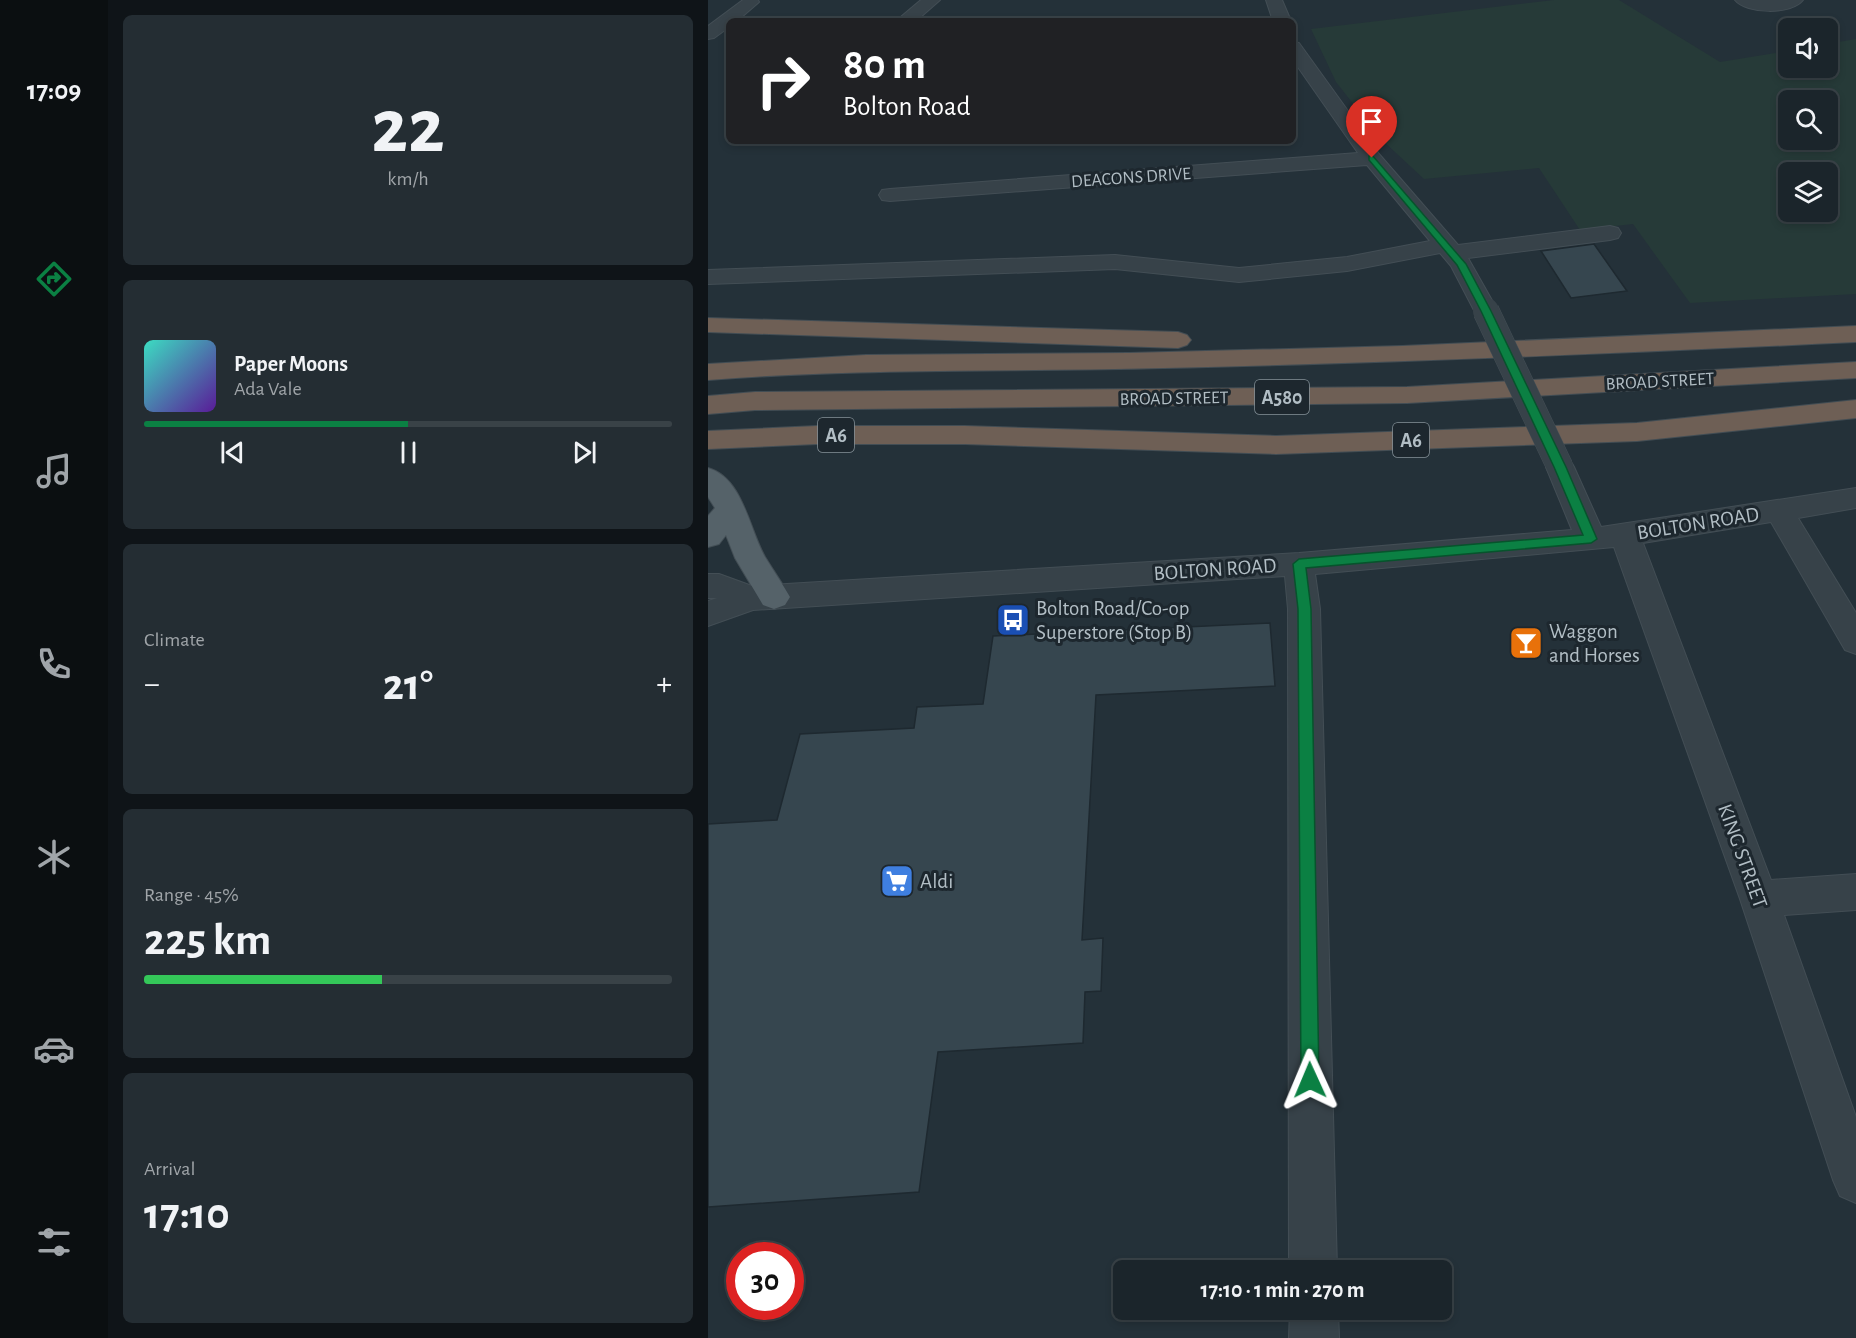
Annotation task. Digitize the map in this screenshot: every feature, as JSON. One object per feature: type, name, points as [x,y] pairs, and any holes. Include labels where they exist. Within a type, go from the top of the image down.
[{"type":"highway","points":[[708,325],[1126,337],[1398,353]]},
{"type":"highway","name":"BROAD STREET","points":[[708,372],[777,366],[1398,353],[1856,334]]},
{"type":"highway","name":"BROAD STREET","points":[[708,405],[755,401],[1407,395],[1856,370]]},
{"type":"highway","name":"A6","points":[[708,440],[817,435],[965,435],[1287,445],[1637,432],[1856,409]]},
{"type":"main road","points":[[708,478],[726,500],[750,558],[762,598]]},
{"type":"main road","points":[[708,536],[729,510]]},
{"type":"street","points":[[730,18],[751,2],[732,0]]},
{"type":"street","points":[[909,18],[932,0]]},
{"type":"street","points":[[1274,0],[1281,18]]},
{"type":"street","points":[[1743,0],[1767,6],[1788,4],[1795,0]]},
{"type":"street","points":[[708,34],[726,21]]},
{"type":"street","name":"KING STREET","points":[[1296,51],[1372,158],[1461,264],[1486,311],[1560,467],[1608,537],[1760,899],[1856,1180]]},
{"type":"street","name":"DEACONS DRIVE","points":[[890,195],[1372,158]]},
{"type":"street","points":[[708,277],[1115,262],[1239,275],[1347,264],[1449,249],[1610,233]]},
{"type":"street","name":"BOLTON ROAD","points":[[708,614],[762,598],[1299,564],[1608,537],[1856,498]]},
{"type":"street","points":[[1779,510],[1856,641]]},
{"type":"street","points":[[1299,564],[1304,609],[1313,1260]]},
{"type":"street","name":"BOLTON ROAD","points":[[708,586],[719,586],[762,598]]},
{"type":"street","points":[[1760,899],[1856,892]]},
{"type":"street","points":[[1314,1320],[1314,1338]]},
{"type":"green space","points":[[1554,0],[1619,0],[1720,62],[1778,53],[1778,78],[1838,78],[1838,42],[1856,39],[1856,294],[1690,303],[1633,224],[1580,230],[1539,168],[1424,179],[1381,139],[1336,82],[1311,29]]},
{"type":"building","points":[[1594,244],[1627,291],[1571,298],[1541,251]]},
{"type":"building","name":"Aldi","points":[[1270,623],[1275,686],[1096,695],[1082,940],[1103,938],[1101,991],[1085,992],[1083,1043],[938,1052],[919,1192],[708,1207],[708,824],[777,820],[800,734],[914,728],[917,707],[983,704],[993,636]]},
{"type":"place","name":"Bolton Road/Co-op Superstore (Stop B)","points":[[1013,620]]},
{"type":"place","name":"Waggon and Horses","points":[[1526,643]]},
{"type":"place","name":"Aldi","points":[[897,881]]},
{"type":"route","points":[[1310,1080],[1304,609],[1299,564],[1591,539],[1560,467],[1486,311],[1461,264],[1372,158]]}]
